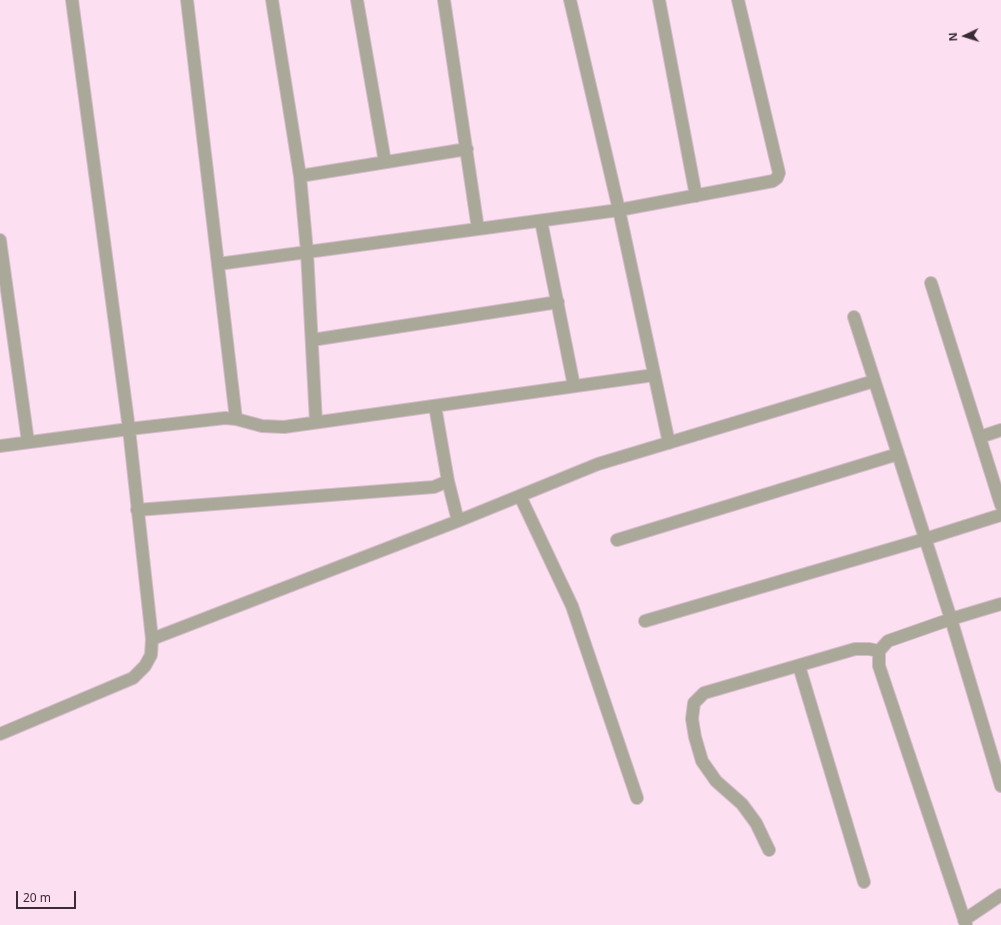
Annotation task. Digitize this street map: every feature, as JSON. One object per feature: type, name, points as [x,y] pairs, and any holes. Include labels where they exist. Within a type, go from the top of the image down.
[{"type":"street","points":[[0,734],[133,678],[145,666],[151,654],[152,639],[129,429],[72,0]]},
{"type":"street","points":[[187,0],[236,419]]},
{"type":"street","points":[[272,0],[300,176],[307,252],[316,422]]},
{"type":"street","points":[[357,0],[385,162]]},
{"type":"street","points":[[444,0],[478,229]]},
{"type":"street","points":[[570,0],[619,210],[669,442]]},
{"type":"street","points":[[659,0],[696,196]]},
{"type":"street","points":[[218,264],[619,210],[773,181],[777,178],[779,173],[738,0]]},
{"type":"street","points":[[300,176],[466,149]]},
{"type":"street","points":[[541,221],[574,386]]},
{"type":"street","points":[[0,240],[28,442]]},
{"type":"street","points":[[931,282],[1001,505]]},
{"type":"street","points":[[312,340],[558,302]]},
{"type":"street","points":[[854,317],[951,619],[1001,786]]},
{"type":"street","points":[[0,446],[225,418],[236,419],[262,426],[284,427],[654,374]]},
{"type":"street","points":[[152,639],[458,521],[598,464],[874,381]]},
{"type":"street","points":[[435,406],[448,481],[458,521]]},
{"type":"street","points":[[980,437],[1001,430]]},
{"type":"street","points":[[617,540],[898,454]]},
{"type":"street","points":[[137,510],[434,487],[448,481]]},
{"type":"street","points":[[520,496],[572,606],[637,798]]},
{"type":"street","points":[[645,621],[925,539],[1001,515]]},
{"type":"street","points":[[1001,604],[951,619],[888,641],[880,651],[879,666],[965,923],[1001,894]]},
{"type":"street","points":[[768,850],[756,823],[742,804],[716,781],[702,761],[695,737],[692,719],[694,703],[704,693],[855,649],[880,651]]},
{"type":"street","points":[[799,666],[864,882]]}]
